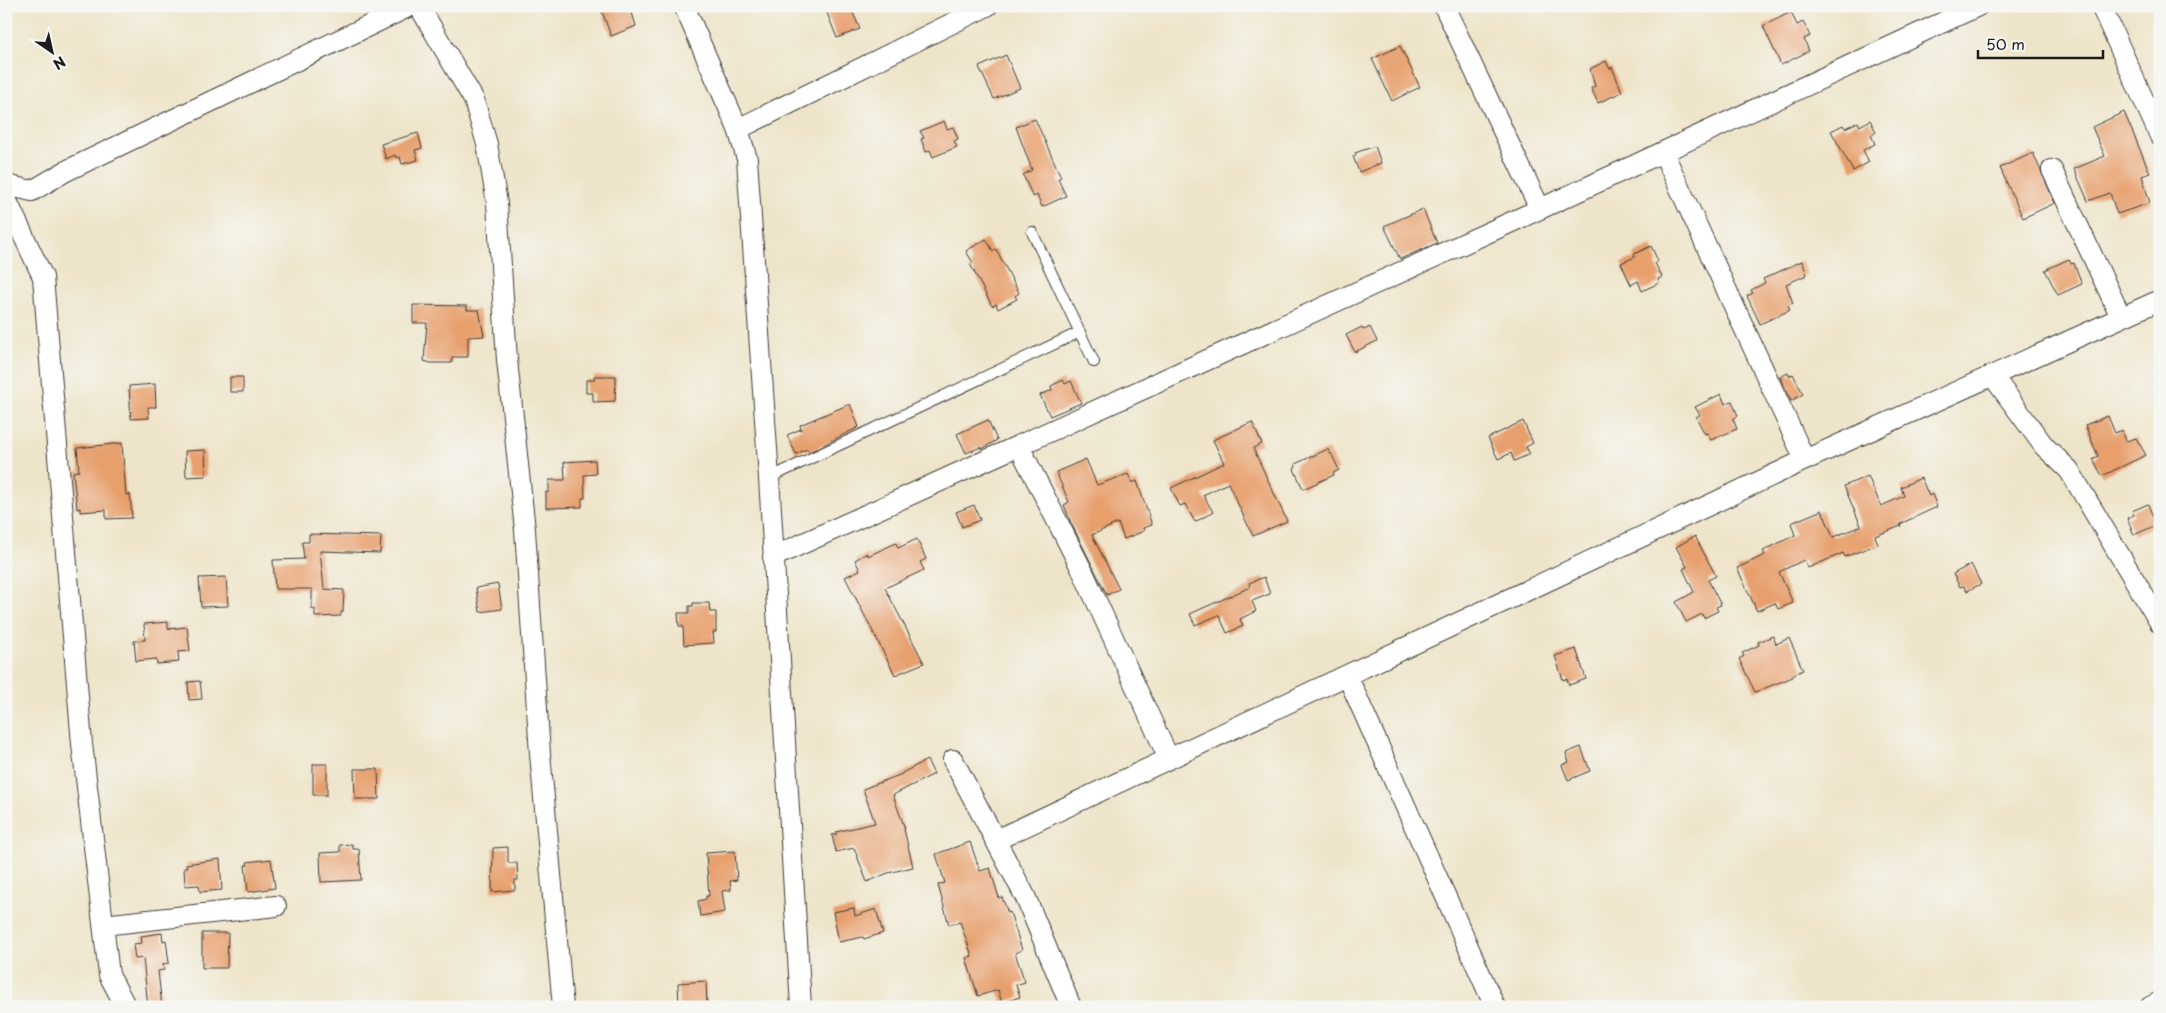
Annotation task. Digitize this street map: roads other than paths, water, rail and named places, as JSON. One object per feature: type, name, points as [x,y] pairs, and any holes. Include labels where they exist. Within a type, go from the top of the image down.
[{"type":"street","points":[[6,185],[32,191],[66,171],[410,6]]},
{"type":"street","points":[[419,6],[474,100],[487,144],[497,203],[507,360],[526,530],[540,754],[563,1007]]},
{"type":"street","points":[[684,6],[738,129],[746,159],[769,478],[801,1007]]},
{"type":"street","points":[[738,129],[987,6]]},
{"type":"street","points":[[1444,6],[1540,209]]},
{"type":"street","points":[[773,557],[1540,209],[1978,6]]},
{"type":"street","points":[[2100,6],[2160,136]]},
{"type":"street","points":[[1663,152],[1805,460]]},
{"type":"street","points":[[2052,170],[2121,317]]},
{"type":"street","points":[[6,199],[43,278],[82,744],[109,975],[126,1007]]},
{"type":"street","points":[[996,840],[1805,460],[2160,300]]},
{"type":"street","points":[[1992,376],[2044,446],[2069,470],[2160,622]]},
{"type":"street","points":[[1019,446],[1082,570],[1169,759]]},
{"type":"street","points":[[1347,676],[1495,1007]]},
{"type":"street","points":[[953,760],[1025,896],[1071,1007]]},
{"type":"street","points":[[103,924],[276,906]]},
{"type":"street","points":[[2150,1007],[2160,1002]]},
{"type":"lane","points":[[1032,232],[1094,362]]},
{"type":"lane","points":[[769,478],[1080,332]]}]
